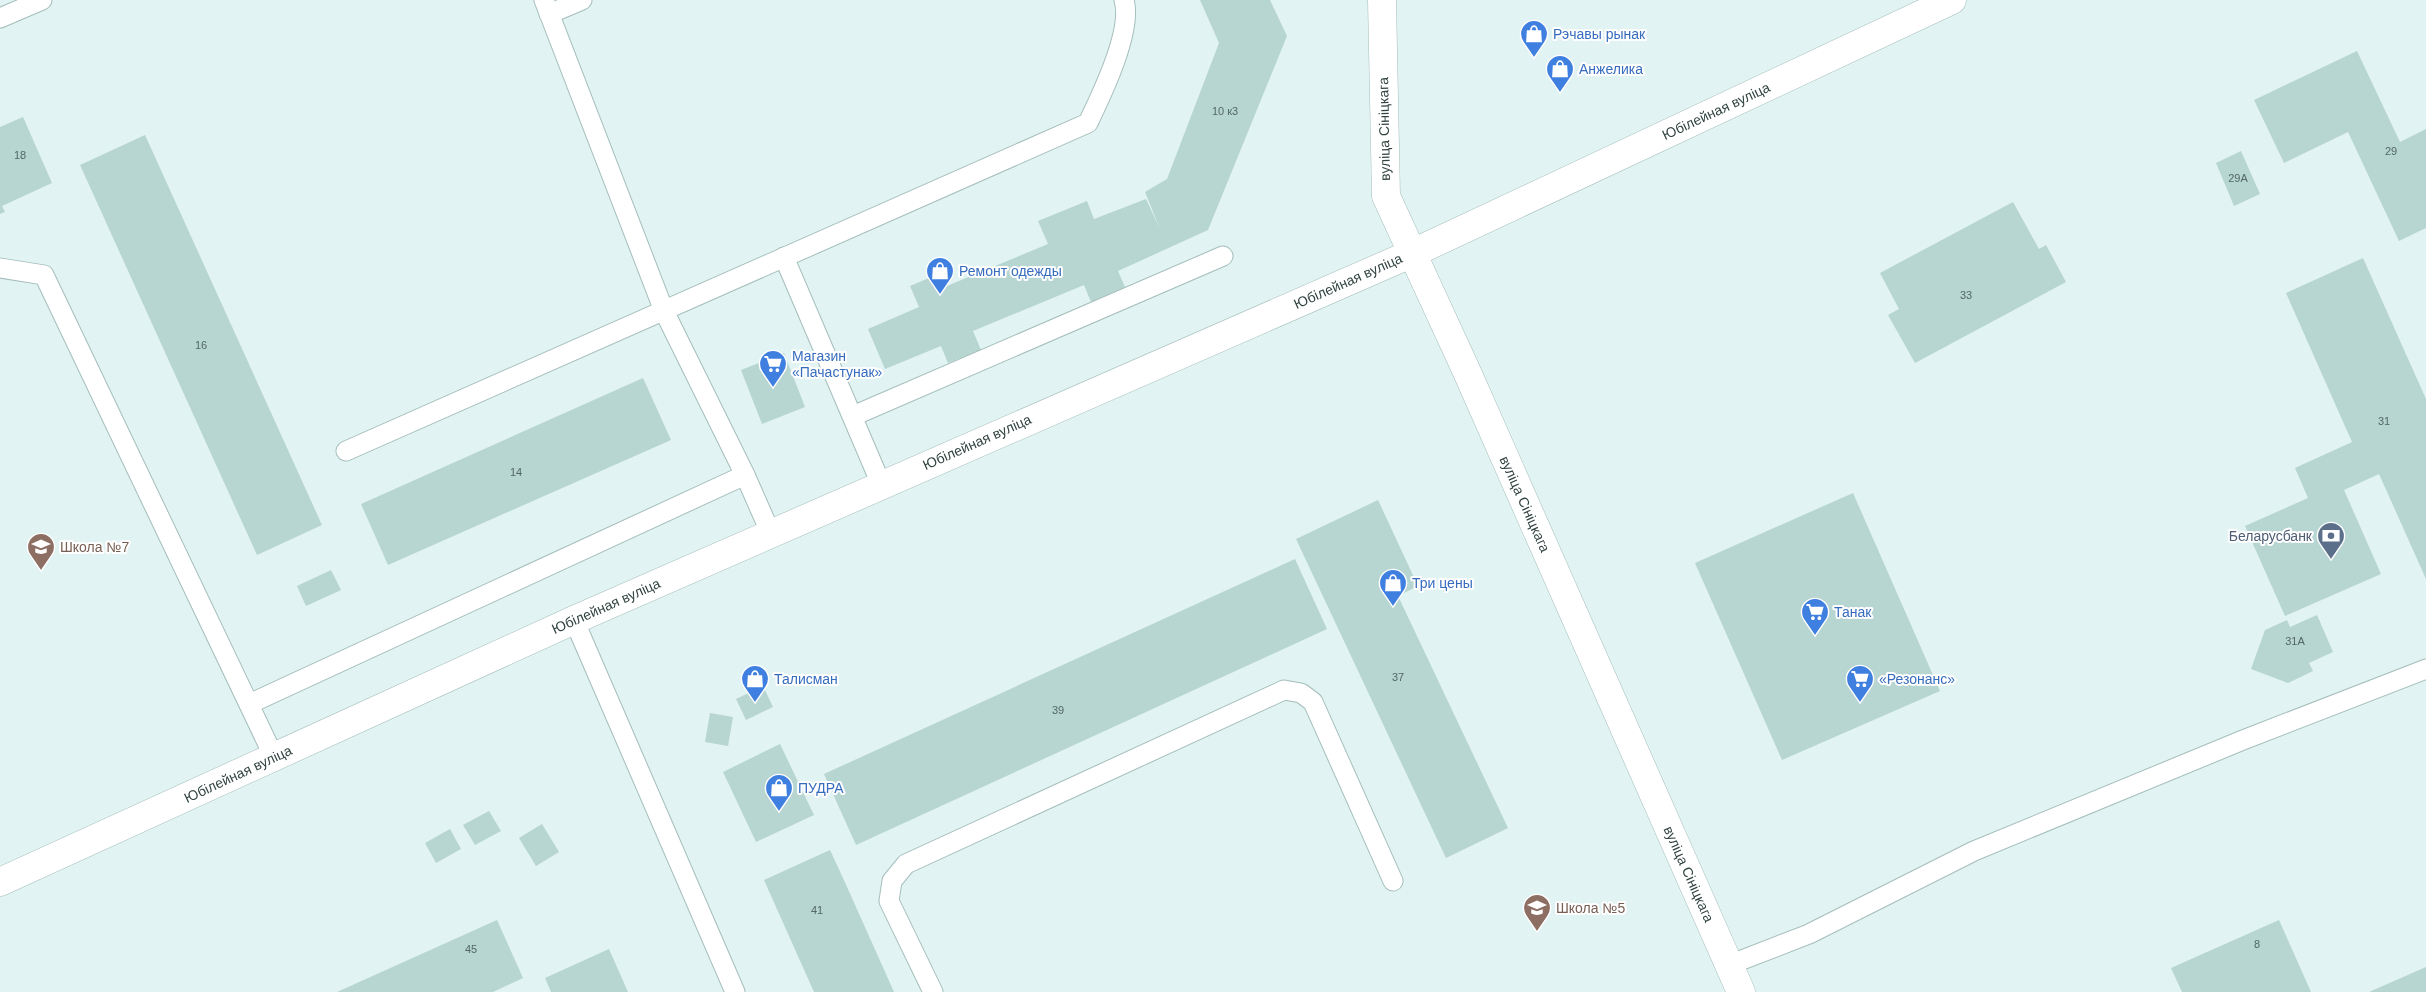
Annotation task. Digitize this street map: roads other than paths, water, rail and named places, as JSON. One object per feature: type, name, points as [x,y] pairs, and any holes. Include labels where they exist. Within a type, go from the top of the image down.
[{"type":"street","name":"вуліца Сініцкага","points":[[1382,0],[1386,196],[1741,992]]},
{"type":"street","name":"Юбілейная вуліца","points":[[0,882],[574,620],[881,484],[1413,253],[1952,0]]},
{"type":"lane","points":[[0,18],[42,0]]},
{"type":"lane","points":[[582,0],[547,7],[664,311],[745,475],[771,534]]},
{"type":"lane","points":[[346,451],[1088,123],[1113,71],[1127,10],[1124,0]]},
{"type":"lane","points":[[853,416],[1223,256]]},
{"type":"lane","points":[[784,257],[881,484]]},
{"type":"lane","points":[[0,268],[44,275],[274,757]]},
{"type":"lane","points":[[249,704],[745,475]]},
{"type":"lane","points":[[574,620],[735,992]]},
{"type":"lane","points":[[1729,965],[1809,934],[1974,851],[2243,740],[2426,669]]},
{"type":"lane","points":[[933,992],[889,901],[892,881],[906,864],[1284,690],[1302,693],[1313,702],[1393,881]]},
{"type":"place","name":"Рэчавы рынак","points":[[1534,58]]},
{"type":"place","name":"Анжелика","points":[[1560,93]]},
{"type":"place","name":"Ремонт одежды","points":[[940,295]]},
{"type":"place","name":"Магазин «Пачастунак»","points":[[773,388]]},
{"type":"place","name":"Беларусбанк","points":[[2331,560]]},
{"type":"place","name":"Школа №7","points":[[41,571]]},
{"type":"place","name":"Три цены","points":[[1393,607]]},
{"type":"place","name":"Танак","points":[[1815,636]]},
{"type":"place","name":"Талисман","points":[[755,703]]},
{"type":"place","name":"«Резонанс»","points":[[1860,703]]},
{"type":"place","name":"ПУДРА","points":[[779,812]]},
{"type":"place","name":"Школа №5","points":[[1537,932]]}]
